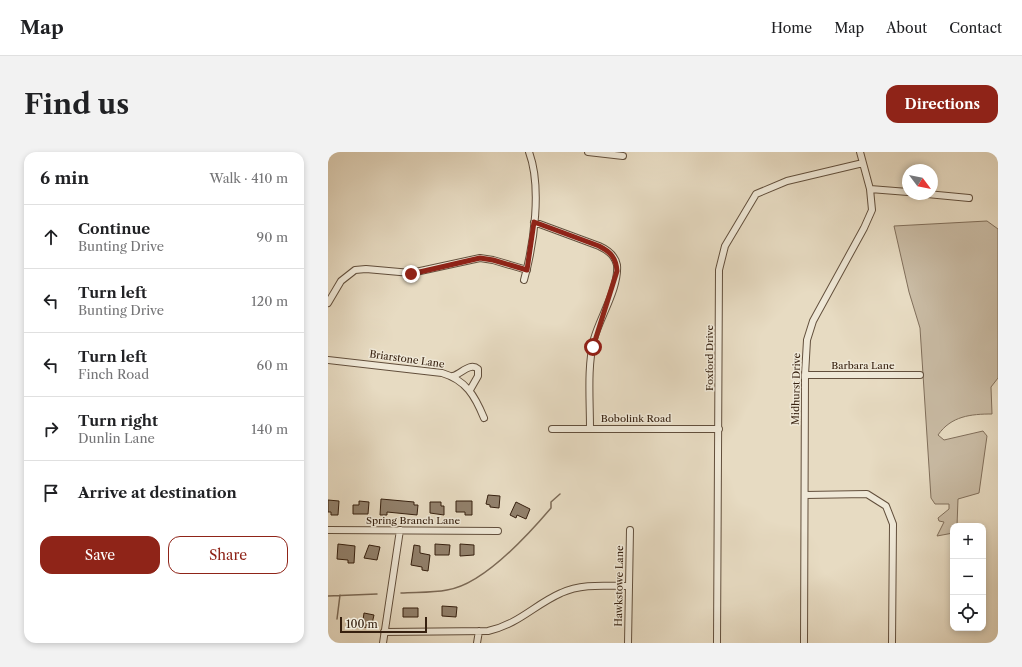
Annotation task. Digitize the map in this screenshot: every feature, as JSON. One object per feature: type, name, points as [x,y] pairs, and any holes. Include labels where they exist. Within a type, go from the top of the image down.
[{"type":"street","points":[[524,280],[527,270],[534,222],[535,182],[529,152]]},
{"type":"street","points":[[588,152],[623,156]]},
{"type":"street","name":"Midhurst Drive","points":[[804,643],[805,375],[807,340],[813,321],[864,228],[872,210],[870,189],[860,152]]},
{"type":"street","name":"Foxford Drive","points":[[717,643],[719,270],[725,246],[756,194],[788,181],[863,163]]},
{"type":"street","points":[[870,189],[902,192]]},
{"type":"street","points":[[938,195],[969,198]]},
{"type":"street","points":[[534,222],[599,246],[606,250],[615,259],[617,271],[615,280],[598,327],[593,347],[590,428]]},
{"type":"street","points":[[328,303],[341,282],[355,270],[366,269],[411,274],[480,258],[493,260],[527,270]]},
{"type":"street","name":"Briarstone Lane","points":[[328,360],[442,373],[453,376],[470,390],[484,418]]},
{"type":"street","points":[[453,376],[471,366],[475,366],[479,371],[478,376],[470,390]]},
{"type":"street","name":"Barbara Lane","points":[[805,375],[920,375]]},
{"type":"street","name":"Bobolink Road","points":[[552,429],[719,428]]},
{"type":"street","points":[[805,495],[867,494],[886,506],[893,524],[892,643]]},
{"type":"street","name":"Spring Branch Lane","points":[[328,530],[498,531]]},
{"type":"street","points":[[383,643],[400,530]]},
{"type":"street","name":"Hawkstowe Lane","points":[[628,643],[630,530]]},
{"type":"street","points":[[384,632],[479,631],[503,628],[517,621],[545,601],[562,592],[577,588],[628,586]]},
{"type":"street","points":[[477,643],[479,631]]},
{"type":"shaded area","points":[[987,221],[998,229],[998,378],[991,387],[992,414],[962,417],[949,424],[938,435],[944,440],[983,431],[987,436],[979,493],[958,499],[957,523],[950,523],[950,534],[937,536],[944,522],[939,521],[938,518],[949,509],[949,504],[935,504],[931,498],[920,328],[909,292],[894,226]]},
{"type":"building","points":[[488,495],[500,496],[499,508],[490,507],[490,505],[486,504]]},
{"type":"building","points":[[381,499],[414,502],[414,505],[418,505],[417,515],[387,512],[387,515],[380,515]]},
{"type":"building","points":[[328,500],[339,501],[338,515],[331,515],[331,512],[328,512]]},
{"type":"building","points":[[359,501],[369,502],[368,514],[353,514],[353,505],[359,505]]},
{"type":"building","points":[[456,501],[472,501],[472,515],[465,515],[465,512],[456,512]]},
{"type":"building","points":[[430,502],[441,502],[441,506],[444,506],[444,515],[430,513]]},
{"type":"building","points":[[516,502],[530,509],[526,519],[517,515],[516,518],[510,515]]},
{"type":"building","points":[[338,544],[355,546],[354,563],[348,563],[348,560],[337,559]]},
{"type":"building","points":[[435,544],[450,545],[449,555],[435,555]]},
{"type":"building","points":[[460,544],[474,545],[474,555],[460,556]]},
{"type":"building","points":[[369,545],[380,547],[377,560],[364,558]]},
{"type":"building","points":[[414,545],[420,546],[420,553],[430,555],[428,571],[422,570],[422,567],[411,565]]},
{"type":"building","points":[[442,606],[457,607],[456,617],[442,616]]},
{"type":"building","points":[[403,608],[418,608],[418,617],[403,617]]},
{"type":"building","points":[[364,613],[374,615],[371,628],[362,627]]},
{"type":"waterway","points":[[401,593],[447,590],[461,586],[475,579],[490,569],[530,532],[551,508],[551,502],[560,494]]},
{"type":"waterway","points":[[328,596],[377,594]]},
{"type":"waterway","points":[[337,619],[340,595]]},
{"type":"route","points":[[411,274],[469,262],[480,258],[493,260],[527,270],[534,222],[599,246],[612,254],[615,259],[617,271],[594,338],[593,347]]}]
